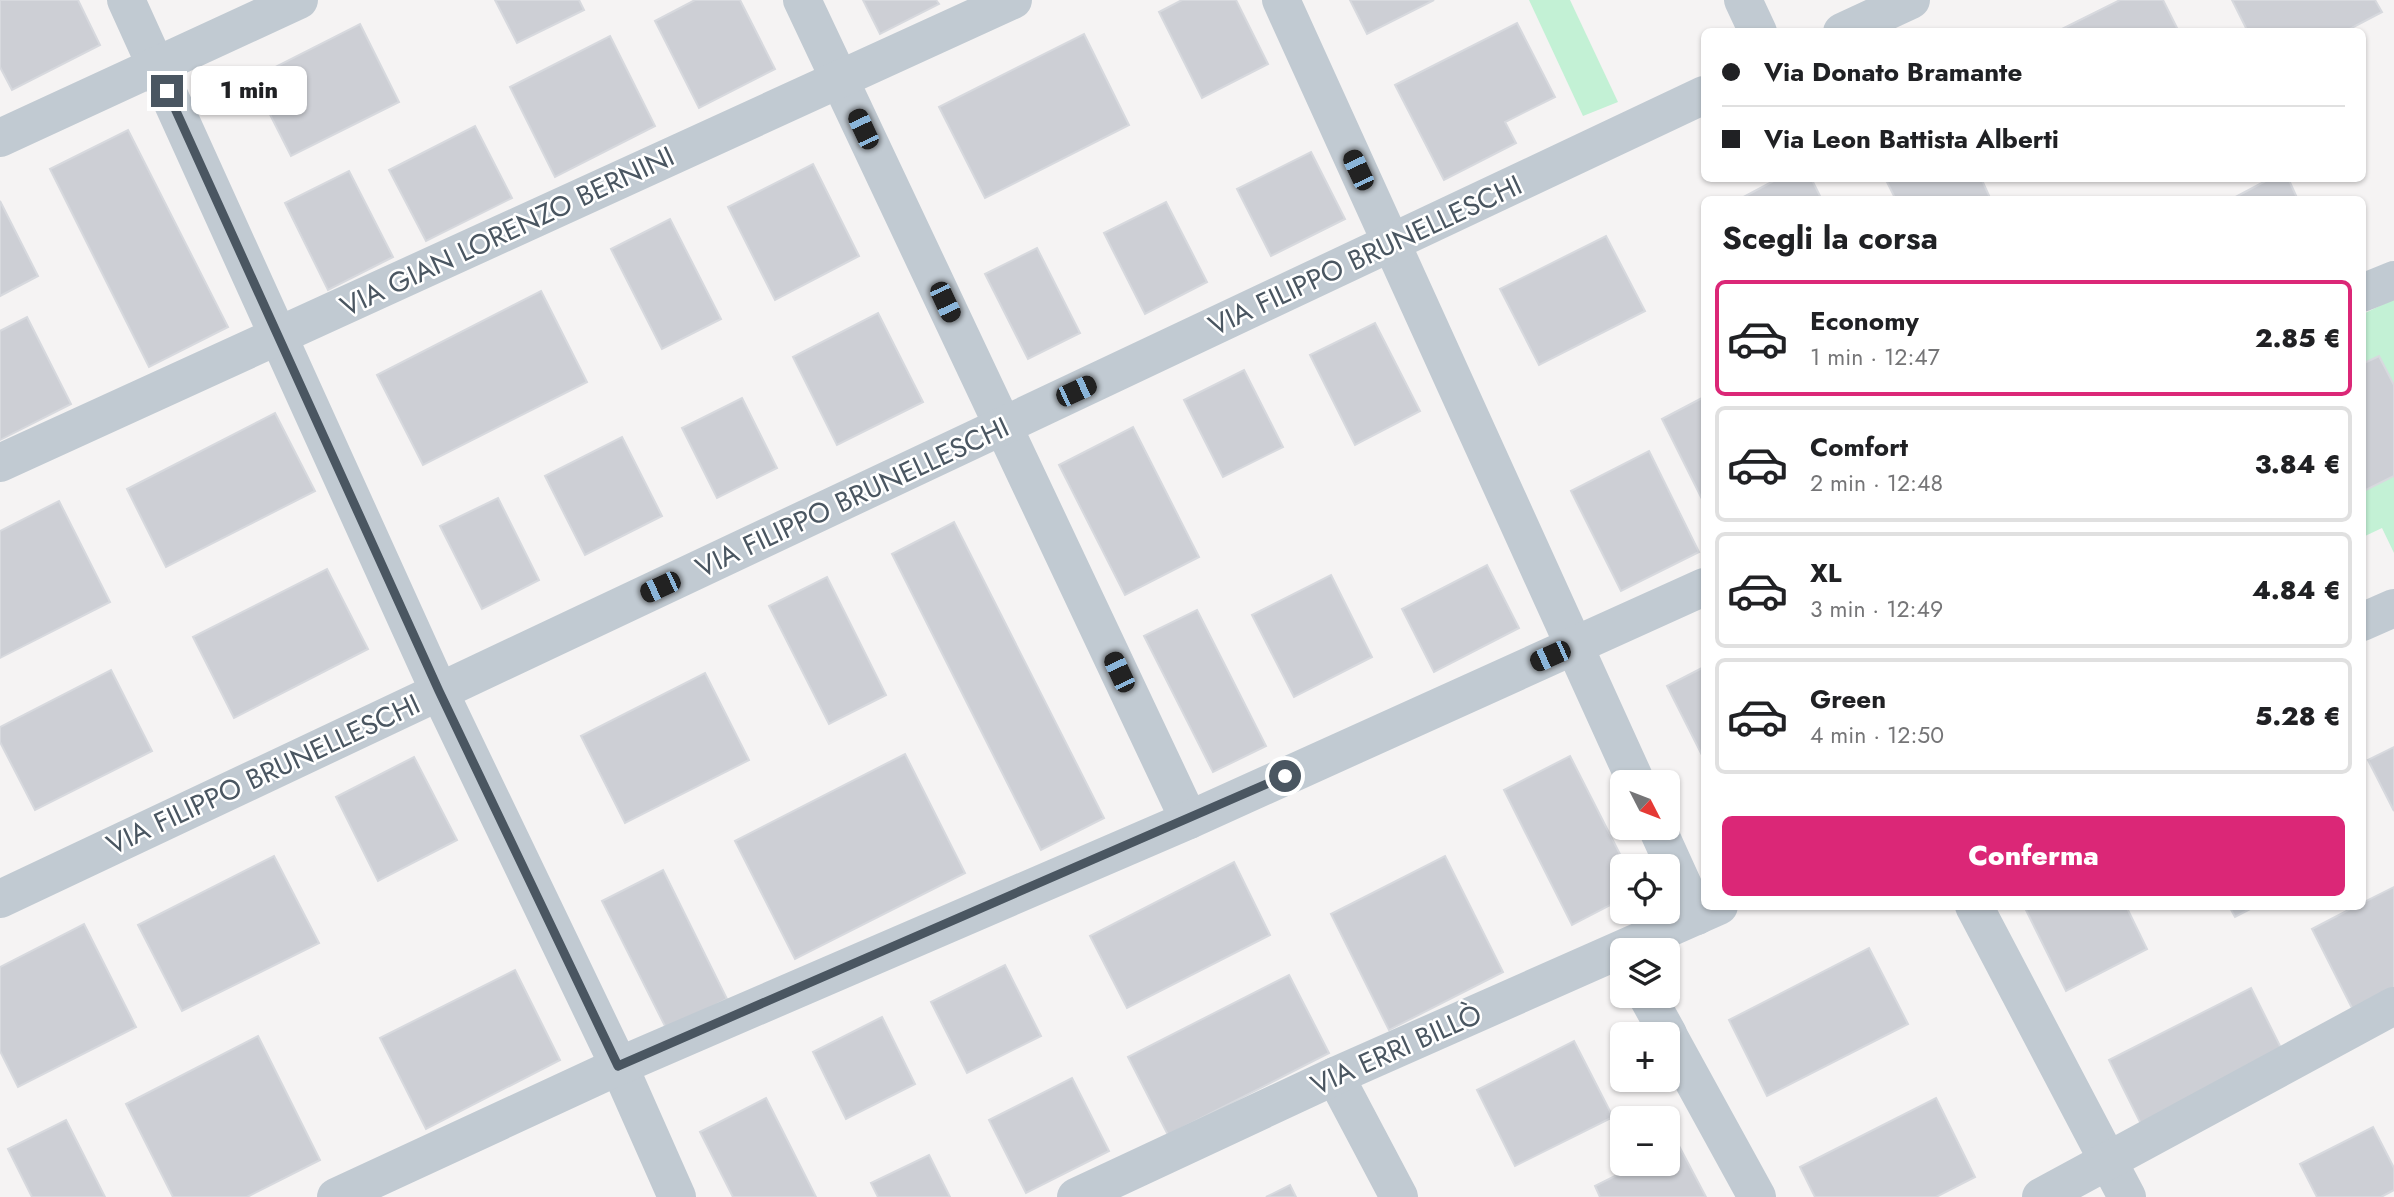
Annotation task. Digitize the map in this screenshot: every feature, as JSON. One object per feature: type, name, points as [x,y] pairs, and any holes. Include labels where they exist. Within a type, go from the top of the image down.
[{"type":"street","points":[[126,0],[439,691],[618,1066],[677,1197]]},
{"type":"street","points":[[0,138],[299,0]]},
{"type":"street","points":[[802,0],[1189,820]]},
{"type":"street","name":"VIA GIAN LORENZO BERNINI","points":[[0,463],[1013,0]]},
{"type":"street","points":[[1281,0],[1631,770]]},
{"type":"street","points":[[1743,0],[1756,28]]},
{"type":"street","points":[[1851,28],[1911,0]]},
{"type":"street","name":"VIA FILIPPO BRUNELLESCHI","points":[[0,899],[1701,96]]},
{"type":"street","points":[[2366,291],[2394,280]]},
{"type":"street","points":[[336,1197],[618,1066],[1189,820],[1701,588]]},
{"type":"street","points":[[2366,620],[2394,608]]},
{"type":"street","points":[[1664,840],[1701,900]]},
{"type":"street","points":[[1975,910],[2127,1197]]},
{"type":"street","name":"VIA ERRI BILLÒ","points":[[1650,938],[1708,911]]},
{"type":"street","name":"VIA ERRI BILLÒ","points":[[1076,1197],[1335,1076],[1610,956]]},
{"type":"street","points":[[2041,1197],[2394,1006]]},
{"type":"street","points":[[1680,1056],[1756,1197]]},
{"type":"street","points":[[1335,1076],[1399,1197]]},
{"type":"green space","points":[[1529,0],[1570,0],[1618,102],[1583,116]]},
{"type":"green space","points":[[2394,299],[2394,553],[2382,528],[2366,536],[2366,313]]},
{"type":"building","points":[[0,0],[78,0],[100,45],[12,90],[0,67]]},
{"type":"building","points":[[495,0],[579,0],[584,10],[517,43]]},
{"type":"building","points":[[695,0],[740,0],[775,69],[699,108],[655,21]]},
{"type":"building","points":[[863,0],[936,0],[939,4],[880,34]]},
{"type":"building","points":[[1182,0],[1236,0],[1268,64],[1202,98],[1159,12]]},
{"type":"building","points":[[1350,0],[1434,0],[1367,34]]},
{"type":"building","points":[[2120,0],[2163,0],[2177,28],[2064,28]]},
{"type":"building","points":[[2232,0],[2375,0],[2382,12],[2352,28],[2246,28]]},
{"type":"building","points":[[1517,23],[1555,97],[1505,122],[1516,143],[1444,180],[1395,85]]},
{"type":"building","points":[[360,24],[399,102],[291,156],[252,79]]},
{"type":"building","points":[[1084,34],[1129,125],[985,198],[939,107]]},
{"type":"building","points":[[610,36],[655,126],[555,177],[510,87]]},
{"type":"building","points":[[475,126],[512,198],[426,241],[389,170]]},
{"type":"building","points":[[128,130],[228,327],[149,367],[50,169]]},
{"type":"building","points":[[1311,152],[1345,219],[1271,256],[1237,189]]},
{"type":"building","points":[[813,164],[859,256],[775,300],[728,207]]},
{"type":"building","points":[[349,171],[393,257],[328,290],[285,203]]},
{"type":"building","points":[[1772,182],[1813,182],[1820,196],[1745,196]]},
{"type":"building","points":[[1887,182],[1983,182],[1989,196],[1894,196]]},
{"type":"building","points":[[2264,182],[2290,182],[2296,196],[2237,196]]},
{"type":"building","points":[[0,201],[38,276],[0,296]]},
{"type":"building","points":[[1166,202],[1207,282],[1145,314],[1104,233]]},
{"type":"building","points":[[670,219],[721,319],[662,349],[611,249]]},
{"type":"building","points":[[1606,236],[1645,311],[1539,365],[1500,289]]},
{"type":"building","points":[[1037,248],[1080,333],[1028,359],[985,274]]},
{"type":"building","points":[[541,291],[587,382],[423,465],[377,375]]},
{"type":"building","points":[[878,313],[923,402],[837,445],[793,357]]},
{"type":"building","points":[[27,317],[71,404],[0,440],[0,331]]},
{"type":"building","points":[[1375,323],[1420,411],[1355,445],[1310,355]]},
{"type":"building","points":[[2379,356],[2394,385],[2394,476],[2366,490],[2366,362]]},
{"type":"building","points":[[1244,370],[1283,447],[1223,477],[1184,400]]},
{"type":"building","points":[[742,398],[777,468],[717,498],[682,428]]},
{"type":"building","points":[[1701,399],[1701,497],[1662,419]]},
{"type":"building","points":[[275,413],[315,491],[166,567],[127,489]]},
{"type":"building","points":[[1133,427],[1199,557],[1125,595],[1059,465]]},
{"type":"building","points":[[622,437],[662,516],[585,555],[545,476]]},
{"type":"building","points":[[1649,451],[1699,552],[1621,591],[1571,491]]},
{"type":"building","points":[[498,498],[539,580],[482,609],[440,526]]},
{"type":"building","points":[[59,501],[110,602],[0,658],[0,531]]},
{"type":"building","points":[[954,522],[1104,818],[1041,850],[892,554]]},
{"type":"building","points":[[1487,565],[1519,628],[1434,672],[1402,609]]},
{"type":"building","points":[[327,569],[368,649],[234,718],[193,637]]},
{"type":"building","points":[[1331,575],[1372,657],[1294,697],[1252,615]]},
{"type":"building","points":[[827,577],[886,695],[829,724],[769,606]]},
{"type":"building","points":[[1197,610],[1266,746],[1213,772],[1144,636]]},
{"type":"building","points":[[1701,669],[1701,753],[1667,686]]},
{"type":"building","points":[[111,670],[152,751],[35,810],[0,742],[0,727]]},
{"type":"building","points":[[705,673],[749,760],[625,823],[581,736]]},
{"type":"building","points":[[2394,747],[2394,811],[2368,760]]},
{"type":"building","points":[[905,754],[965,873],[795,959],[735,841]]},
{"type":"building","points":[[1570,756],[1610,835],[1610,840],[1613,840],[1620,854],[1610,854],[1610,905],[1572,925],[1504,790]]},
{"type":"building","points":[[414,757],[457,840],[378,881],[336,797]]},
{"type":"building","points":[[274,856],[319,943],[182,1011],[138,925]]},
{"type":"building","points":[[1445,856],[1503,972],[1389,1030],[1331,914]]},
{"type":"building","points":[[1234,862],[1270,935],[1127,1008],[1090,936]]},
{"type":"building","points":[[663,870],[727,999],[667,1030],[602,901]]},
{"type":"building","points":[[2394,887],[2394,989],[2353,1010],[2312,929],[2348,910],[2366,910],[2366,901]]},
{"type":"building","points":[[2026,910],[2128,910],[2147,949],[2066,991]]},
{"type":"building","points":[[2231,910],[2248,910],[2235,917]]},
{"type":"building","points":[[84,924],[136,1027],[18,1087],[0,1051],[0,967]]},
{"type":"building","points":[[1869,948],[1908,1024],[1767,1096],[1729,1020]]},
{"type":"building","points":[[1005,965],[1041,1036],[967,1073],[931,1002]]},
{"type":"building","points":[[515,970],[560,1060],[426,1129],[380,1038]]},
{"type":"building","points":[[1289,975],[1329,1053],[1168,1135],[1128,1057]]},
{"type":"building","points":[[2251,988],[2283,1052],[2141,1124],[2109,1060]]},
{"type":"building","points":[[882,1017],[915,1084],[846,1119],[813,1052]]},
{"type":"building","points":[[258,1036],[320,1160],[247,1197],[173,1197],[126,1104]]},
{"type":"building","points":[[1574,1041],[1610,1111],[1610,1118],[1515,1166],[1477,1090]]},
{"type":"building","points":[[1072,1078],[1109,1151],[1026,1193],[989,1120]]},
{"type":"building","points":[[766,1098],[816,1197],[733,1197],[700,1132]]},
{"type":"building","points":[[1936,1098],[1975,1177],[1936,1197],[1815,1197],[1800,1167]]},
{"type":"building","points":[[66,1120],[105,1197],[32,1197],[8,1149]]},
{"type":"building","points":[[2373,1127],[2394,1168],[2394,1190],[2381,1197],[2317,1197],[2300,1164]]},
{"type":"building","points":[[1680,1148],[1706,1197],[1600,1197],[1595,1186],[1615,1176],[1680,1176]]},
{"type":"building","points":[[929,1155],[950,1197],[878,1197],[871,1183]]},
{"type":"building","points":[[1290,1185],[1296,1197],[1266,1197]]},
{"type":"route","points":[[167,91],[439,691],[618,1066],[1285,776]]}]
